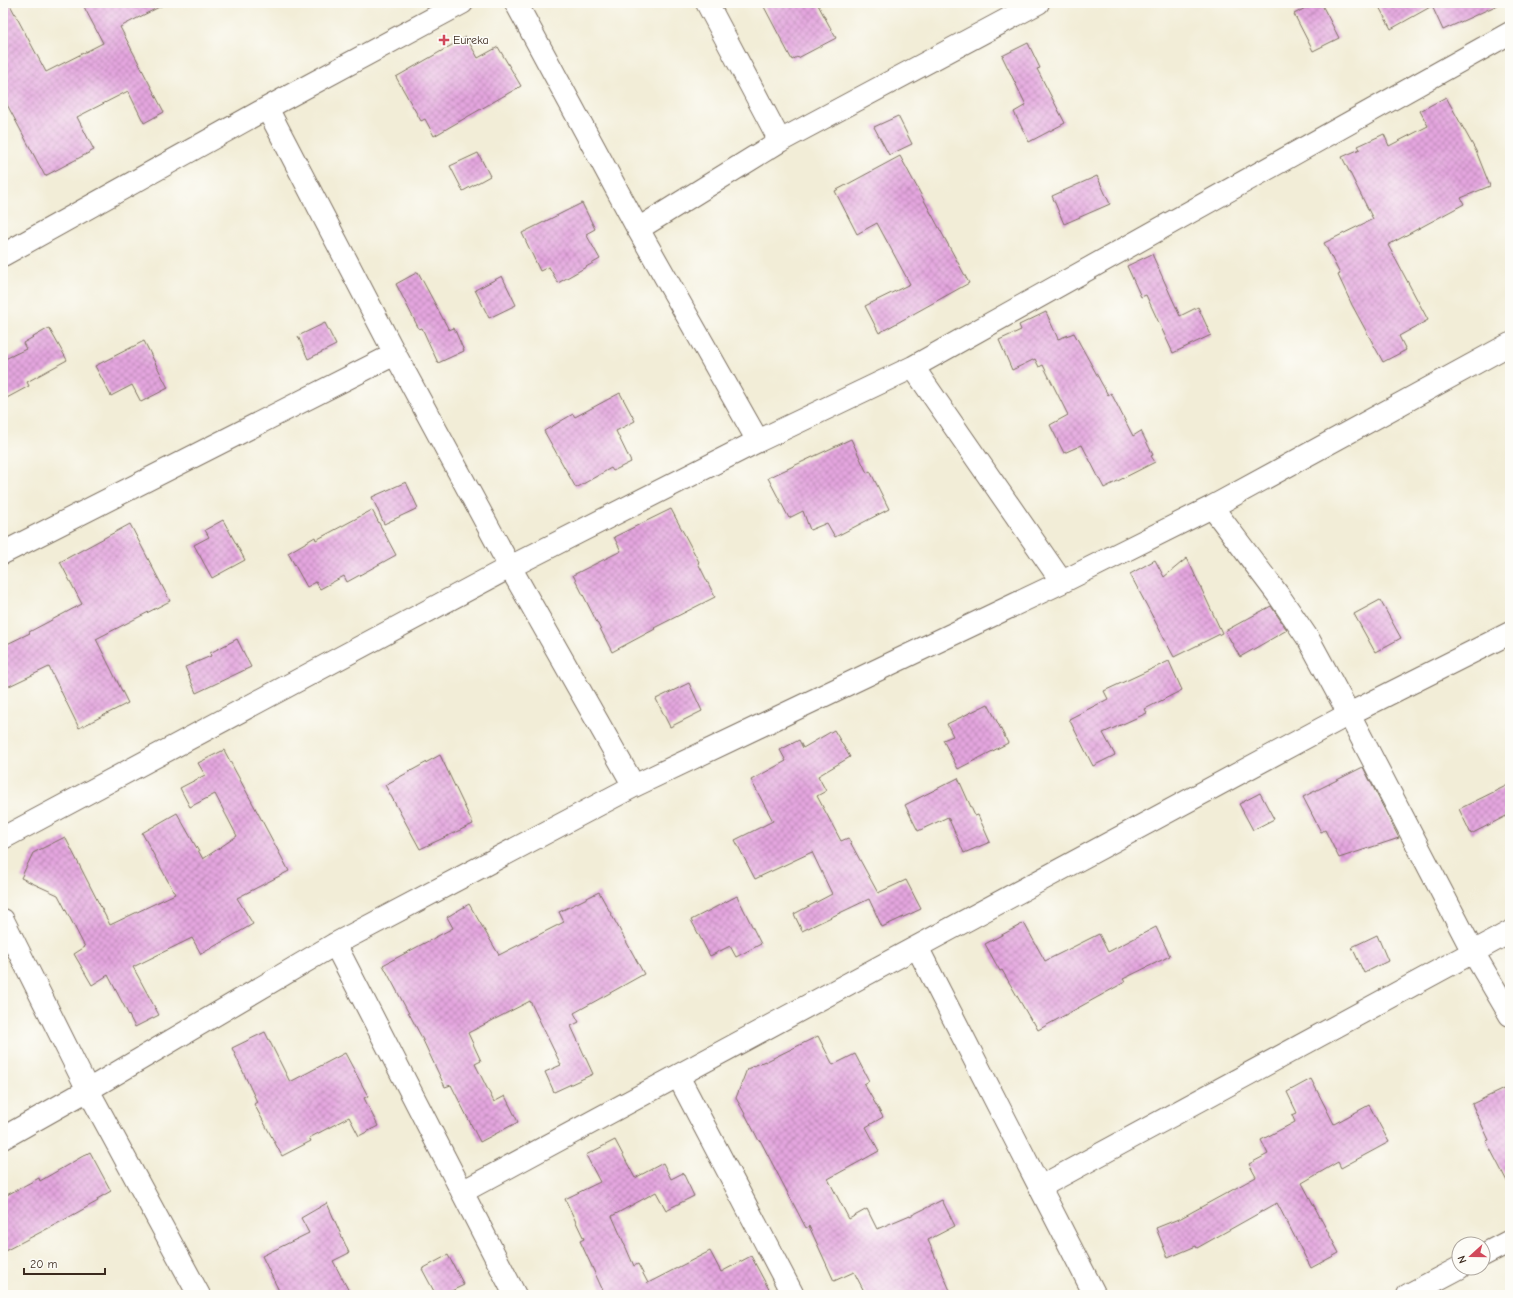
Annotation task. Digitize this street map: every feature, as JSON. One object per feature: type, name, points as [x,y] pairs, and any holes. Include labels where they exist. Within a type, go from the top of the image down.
[{"type":"street","points":[[3,255],[267,108],[462,3]]},
{"type":"street","points":[[516,3],[638,229],[758,441]]},
{"type":"street","points":[[707,3],[780,141]]},
{"type":"street","points":[[638,229],[780,141],[1038,3]]},
{"type":"street","points":[[3,838],[510,568],[758,441],[913,367],[1510,33]]},
{"type":"street","points":[[267,108],[395,354],[510,568],[634,786]]},
{"type":"street","points":[[3,1138],[88,1090],[336,944],[634,786],[1062,582],[1212,508],[1510,344]]},
{"type":"street","points":[[3,553],[395,354]]},
{"type":"street","points":[[913,367],[1062,582]]},
{"type":"street","points":[[1212,508],[1279,596],[1309,640],[1473,952],[1510,1015]]},
{"type":"street","points":[[462,1192],[1349,714],[1510,633]]},
{"type":"street","points":[[3,920],[88,1090],[199,1295]]},
{"type":"street","points":[[1040,1187],[1510,932]]},
{"type":"street","points":[[336,944],[515,1295]]},
{"type":"street","points":[[917,947],[1096,1295]]},
{"type":"street","points":[[678,1076],[793,1295]]},
{"type":"street","points":[[1491,1251],[1510,1241]]},
{"type":"street","points":[[1408,1295],[1451,1272]]},
{"type":"building","points":[[3,3],[9,3],[46,72],[103,43],[82,3],[167,3],[120,27],[164,112],[144,123],[128,91],[77,117],[94,150],[45,176],[3,97]]},
{"type":"building","points":[[762,3],[817,3],[836,38],[792,60]]},
{"type":"building","points":[[1315,3],[1321,3],[1339,38],[1313,51],[1294,14]]},
{"type":"building","points":[[1377,3],[1502,3],[1443,30],[1432,6],[1391,29]]},
{"type":"building","points":[[466,37],[478,58],[498,47],[521,86],[434,136],[425,119],[421,121],[396,77]]},
{"type":"building","points":[[1028,43],[1040,68],[1037,69],[1065,123],[1029,142],[1014,112],[1026,105],[1002,56]]},
{"type":"building","points":[[1446,97],[1476,151],[1490,186],[1461,198],[1464,204],[1388,245],[1428,320],[1399,336],[1406,350],[1383,362],[1352,305],[1338,275],[1340,274],[1324,243],[1373,219],[1342,157],[1360,149],[1358,146],[1384,134],[1389,146],[1428,126],[1420,111]]},
{"type":"building","points":[[898,116],[912,144],[889,155],[874,127]]},
{"type":"building","points":[[478,153],[490,176],[463,191],[450,166]]},
{"type":"building","points":[[900,156],[969,283],[879,333],[865,306],[910,284],[877,223],[857,234],[835,191]]},
{"type":"building","points":[[1097,176],[1110,204],[1064,224],[1052,196]]},
{"type":"building","points":[[582,203],[595,229],[586,234],[600,259],[558,283],[549,267],[540,271],[522,233]]},
{"type":"building","points":[[1152,254],[1180,316],[1198,307],[1211,335],[1173,353],[1146,295],[1141,297],[1127,266]]},
{"type":"building","points":[[418,272],[449,330],[454,328],[464,351],[438,363],[422,328],[419,329],[396,284]]},
{"type":"building","points":[[502,276],[516,305],[489,318],[475,290]]},
{"type":"building","points":[[1046,312],[1058,339],[1074,333],[1108,395],[1111,393],[1133,436],[1141,431],[1155,462],[1104,488],[1082,445],[1064,453],[1050,425],[1068,415],[1043,365],[1039,367],[1035,359],[1012,370],[999,340],[1021,330],[1019,325]]},
{"type":"building","points":[[325,323],[336,345],[308,359],[298,336]]},
{"type":"building","points":[[49,328],[67,360],[27,382],[29,386],[3,400],[3,360],[26,349],[23,343]]},
{"type":"building","points":[[144,341],[168,388],[141,402],[132,385],[111,396],[95,366]]},
{"type":"building","points":[[620,393],[635,421],[616,431],[631,462],[613,471],[611,468],[576,488],[544,431],[573,414],[575,417]]},
{"type":"building","points":[[851,439],[867,473],[870,471],[889,509],[835,537],[827,523],[810,530],[803,511],[789,518],[768,478]]},
{"type":"building","points":[[406,482],[418,508],[384,524],[372,497]]},
{"type":"building","points":[[671,509],[699,562],[698,563],[715,597],[654,628],[655,629],[612,652],[573,575],[621,551],[614,537]]},
{"type":"building","points":[[372,510],[396,555],[347,582],[344,576],[320,589],[316,582],[307,587],[288,553],[315,537],[316,540]]},
{"type":"building","points":[[223,520],[245,560],[212,578],[194,545],[209,537],[205,530]]},
{"type":"building","points":[[130,524],[170,601],[96,639],[128,703],[79,728],[49,667],[3,689],[3,646],[82,604],[60,562]]},
{"type":"building","points":[[1187,558],[1222,633],[1174,657],[1130,574],[1155,560],[1164,577]]},
{"type":"building","points":[[1380,600],[1401,638],[1375,652],[1354,614]]},
{"type":"building","points":[[1271,606],[1287,630],[1240,657],[1225,631]]},
{"type":"building","points":[[237,639],[251,667],[196,693],[185,667],[211,656],[210,653]]},
{"type":"building","points":[[1169,661],[1182,690],[1145,709],[1147,713],[1103,733],[1115,755],[1093,766],[1069,719],[1108,699],[1104,691]]},
{"type":"building","points":[[689,683],[702,711],[670,727],[656,699]]},
{"type":"building","points":[[988,704],[1008,743],[958,769],[943,740],[953,736],[947,724]]},
{"type":"building","points":[[834,730],[850,757],[818,776],[826,791],[817,796],[841,841],[848,838],[878,893],[906,880],[921,909],[882,927],[869,899],[802,931],[794,914],[832,894],[812,852],[755,879],[735,840],[773,821],[751,780],[786,761],[780,750],[799,740],[803,748]]},
{"type":"building","points":[[224,750],[289,871],[237,898],[253,924],[201,954],[192,938],[133,967],[159,1015],[135,1027],[108,975],[92,985],[74,954],[85,947],[58,895],[21,878],[33,853],[65,837],[110,925],[175,894],[142,833],[177,813],[203,859],[237,836],[215,794],[190,807],[180,788],[205,775],[198,763]]},
{"type":"building","points":[[440,755],[473,824],[420,849],[385,785]]},
{"type":"building","points":[[1363,767],[1399,838],[1339,858],[1325,830],[1321,832],[1303,797]]},
{"type":"building","points":[[958,778],[975,816],[978,815],[990,842],[964,853],[948,817],[918,831],[905,805]]},
{"type":"building","points":[[1510,784],[1510,814],[1471,834],[1459,809]]},
{"type":"building","points":[[1260,793],[1274,819],[1253,830],[1239,804]]},
{"type":"building","points":[[599,892],[644,974],[574,1013],[579,1022],[571,1026],[593,1074],[554,1092],[545,1072],[561,1065],[530,1001],[468,1033],[481,1061],[475,1064],[494,1102],[505,1096],[518,1122],[480,1142],[451,1085],[445,1087],[421,1036],[383,965],[453,928],[447,917],[469,904],[499,955],[564,922],[559,912]]},
{"type":"building","points":[[737,896],[761,944],[736,957],[730,946],[710,956],[691,920]]},
{"type":"building","points":[[1024,923],[1045,961],[1099,934],[1108,952],[1156,927],[1170,956],[1123,979],[1125,982],[1038,1030],[1002,970],[1000,971],[985,944]]},
{"type":"building","points":[[1377,935],[1388,961],[1364,973],[1352,947]]},
{"type":"building","points":[[265,1032],[290,1082],[345,1053],[368,1096],[364,1098],[378,1126],[359,1136],[349,1117],[309,1138],[311,1141],[282,1156],[254,1104],[257,1102],[232,1048]]},
{"type":"building","points":[[818,1036],[833,1065],[855,1054],[869,1081],[864,1084],[883,1117],[866,1127],[879,1151],[828,1179],[849,1219],[867,1209],[877,1229],[910,1216],[942,1200],[955,1226],[928,1240],[952,1295],[866,1295],[854,1272],[834,1281],[809,1226],[806,1228],[760,1140],[759,1141],[736,1098],[747,1069],[765,1062]]},
{"type":"building","points":[[1311,1079],[1334,1124],[1369,1105],[1389,1142],[1341,1168],[1338,1162],[1302,1183],[1339,1253],[1311,1268],[1277,1203],[1197,1248],[1196,1246],[1168,1258],[1156,1228],[1181,1218],[1256,1177],[1249,1164],[1268,1154],[1261,1140],[1295,1122],[1292,1115],[1297,1113],[1287,1092]]},
{"type":"building","points":[[1510,1086],[1510,1187],[1486,1141],[1489,1140],[1472,1104]]},
{"type":"building","points":[[615,1140],[635,1178],[663,1163],[671,1179],[683,1173],[694,1196],[666,1210],[656,1192],[612,1216],[634,1266],[638,1264],[648,1283],[710,1251],[721,1272],[751,1256],[772,1295],[605,1295],[580,1241],[584,1239],[565,1199],[600,1182],[586,1155]]},
{"type":"building","points":[[90,1152],[111,1191],[97,1199],[98,1201],[3,1252],[3,1197],[39,1178],[40,1181]]},
{"type":"building","points":[[327,1203],[349,1253],[333,1261],[351,1295],[281,1295],[262,1256],[309,1233],[301,1218]]},
{"type":"building","points":[[448,1255],[464,1285],[443,1295],[436,1295],[422,1269]]},
{"type":"place","name":"Eureka","points":[[444,40]]}]
